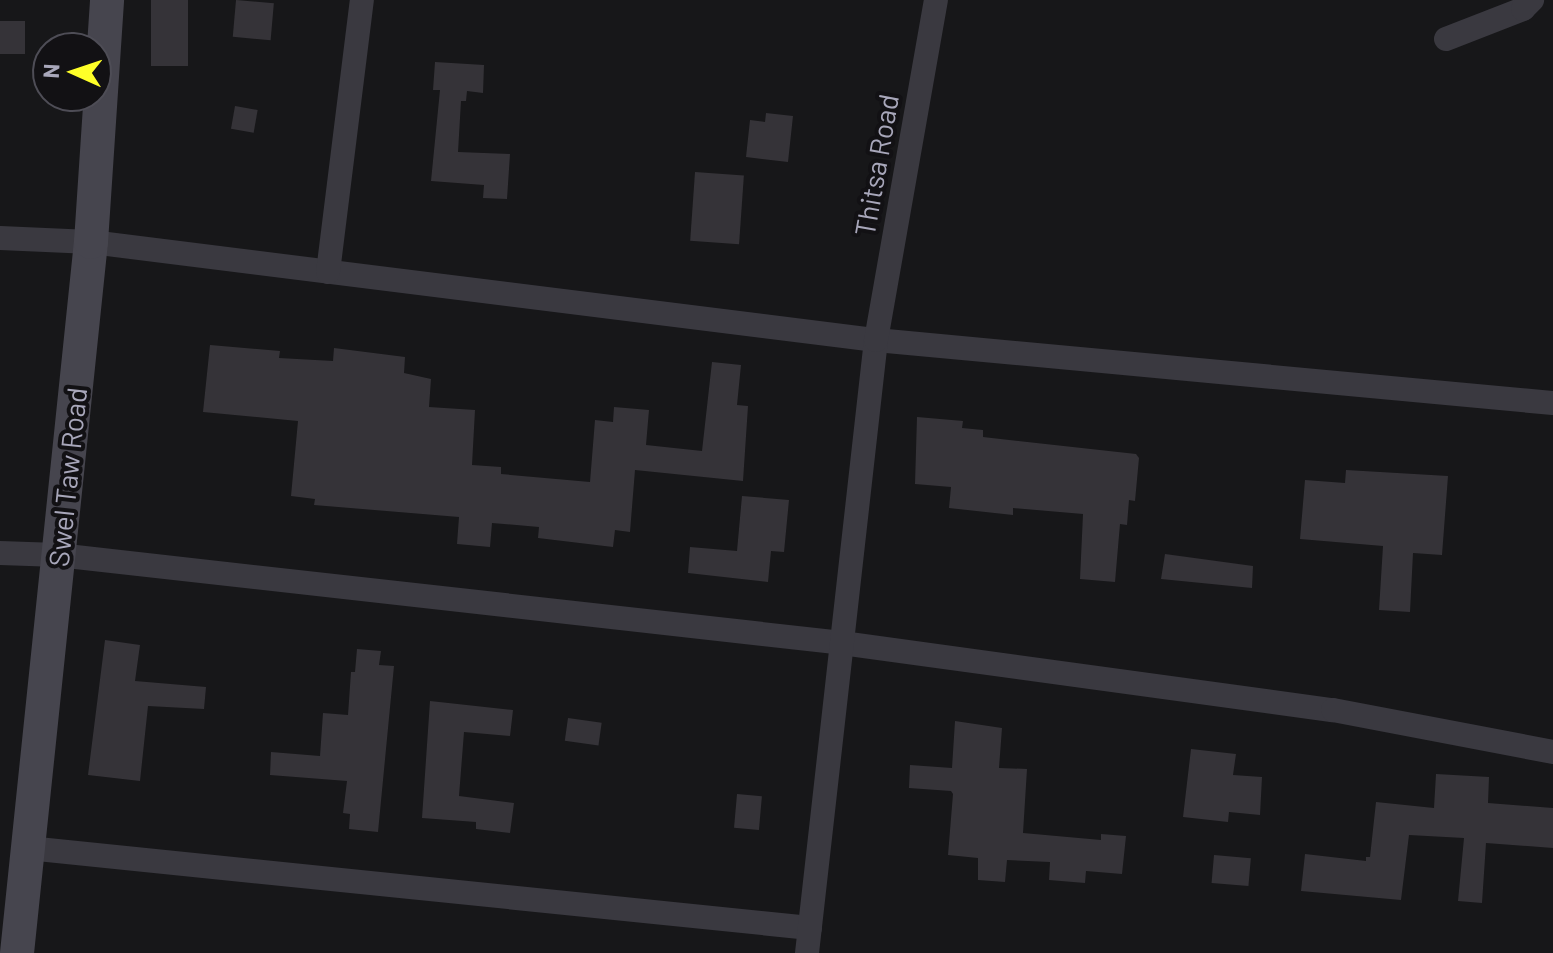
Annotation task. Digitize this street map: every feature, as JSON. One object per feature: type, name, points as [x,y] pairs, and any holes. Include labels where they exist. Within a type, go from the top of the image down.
[{"type":"street","name":"Swel Taw Road","points":[[17,953],[91,242],[107,0]]},
{"type":"street","points":[[328,272],[362,0]]},
{"type":"street","name":"Thitsa Road","points":[[807,953],[876,340],[936,0]]},
{"type":"street","points":[[1446,39],[1523,9],[1532,0]]},
{"type":"street","points":[[0,238],[91,242],[876,340],[1553,403]]},
{"type":"street","points":[[0,553],[58,555],[842,643],[1333,710],[1553,752]]},
{"type":"street","points":[[28,848],[810,928]]},
{"type":"building","points":[[151,0],[188,0],[188,66],[151,66]]},
{"type":"building","points":[[236,0],[274,3],[271,40],[233,37]]},
{"type":"building","points":[[0,21],[25,21],[25,54],[0,54]]},
{"type":"building","points":[[435,62],[484,65],[483,93],[467,91],[466,101],[461,101],[458,152],[510,154],[507,199],[483,198],[484,185],[431,181],[440,90],[433,90]]},
{"type":"building","points":[[235,106],[258,110],[254,133],[231,129]]},
{"type":"building","points":[[766,113],[793,116],[788,162],[746,157],[750,120],[765,122]]},
{"type":"building","points":[[695,172],[744,175],[739,244],[690,241]]},
{"type":"building","points":[[210,345],[280,351],[279,358],[333,361],[334,348],[405,357],[404,373],[431,379],[429,407],[475,410],[472,465],[501,467],[501,474],[590,482],[595,420],[613,422],[614,407],[649,410],[646,445],[702,451],[712,362],[741,365],[737,405],[748,406],[743,481],[635,470],[630,532],[615,530],[613,547],[538,538],[539,527],[492,523],[490,547],[457,544],[459,517],[314,505],[315,499],[291,496],[298,421],[203,412]]},
{"type":"building","points":[[917,417],[963,421],[962,428],[983,430],[983,437],[1136,454],[1139,458],[1135,501],[1129,500],[1127,525],[1120,524],[1115,582],[1080,579],[1083,514],[1013,508],[1013,515],[949,508],[951,487],[915,484]]},
{"type":"building","points":[[1346,470],[1448,476],[1442,555],[1413,553],[1410,612],[1379,610],[1383,546],[1300,539],[1305,480],[1345,483]]},
{"type":"building","points":[[742,496],[789,500],[784,552],[771,551],[768,582],[688,573],[690,547],[737,551]]},
{"type":"building","points":[[1165,554],[1253,566],[1252,588],[1161,579]]},
{"type":"building","points":[[105,640],[140,645],[135,681],[206,687],[204,709],[148,706],[140,781],[88,775]]},
{"type":"building","points":[[357,649],[381,651],[379,665],[394,666],[378,832],[349,829],[350,814],[343,813],[347,781],[270,775],[271,752],[320,756],[323,713],[348,715],[351,672],[355,672]]},
{"type":"building","points":[[430,701],[513,710],[510,736],[464,732],[459,796],[514,803],[510,833],[476,829],[476,822],[422,818]]},
{"type":"building","points":[[568,718],[602,723],[598,746],[565,741]]},
{"type":"building","points":[[955,721],[1002,728],[999,768],[1027,769],[1023,833],[1101,840],[1101,834],[1126,836],[1122,874],[1086,871],[1085,883],[1049,880],[1050,862],[1007,860],[1005,882],[978,880],[978,858],[948,855],[953,794],[951,791],[909,788],[910,765],[952,768]]},
{"type":"building","points":[[1191,749],[1236,754],[1233,775],[1262,777],[1260,815],[1229,812],[1228,822],[1183,817]]},
{"type":"building","points":[[1436,774],[1489,777],[1488,803],[1553,808],[1553,848],[1486,843],[1482,903],[1458,901],[1464,838],[1409,835],[1401,900],[1301,891],[1305,854],[1366,861],[1366,857],[1370,857],[1376,802],[1434,808]]},
{"type":"building","points":[[737,794],[762,796],[759,830],[734,828]]},
{"type":"building","points":[[1214,855],[1251,858],[1248,886],[1212,883]]}]
